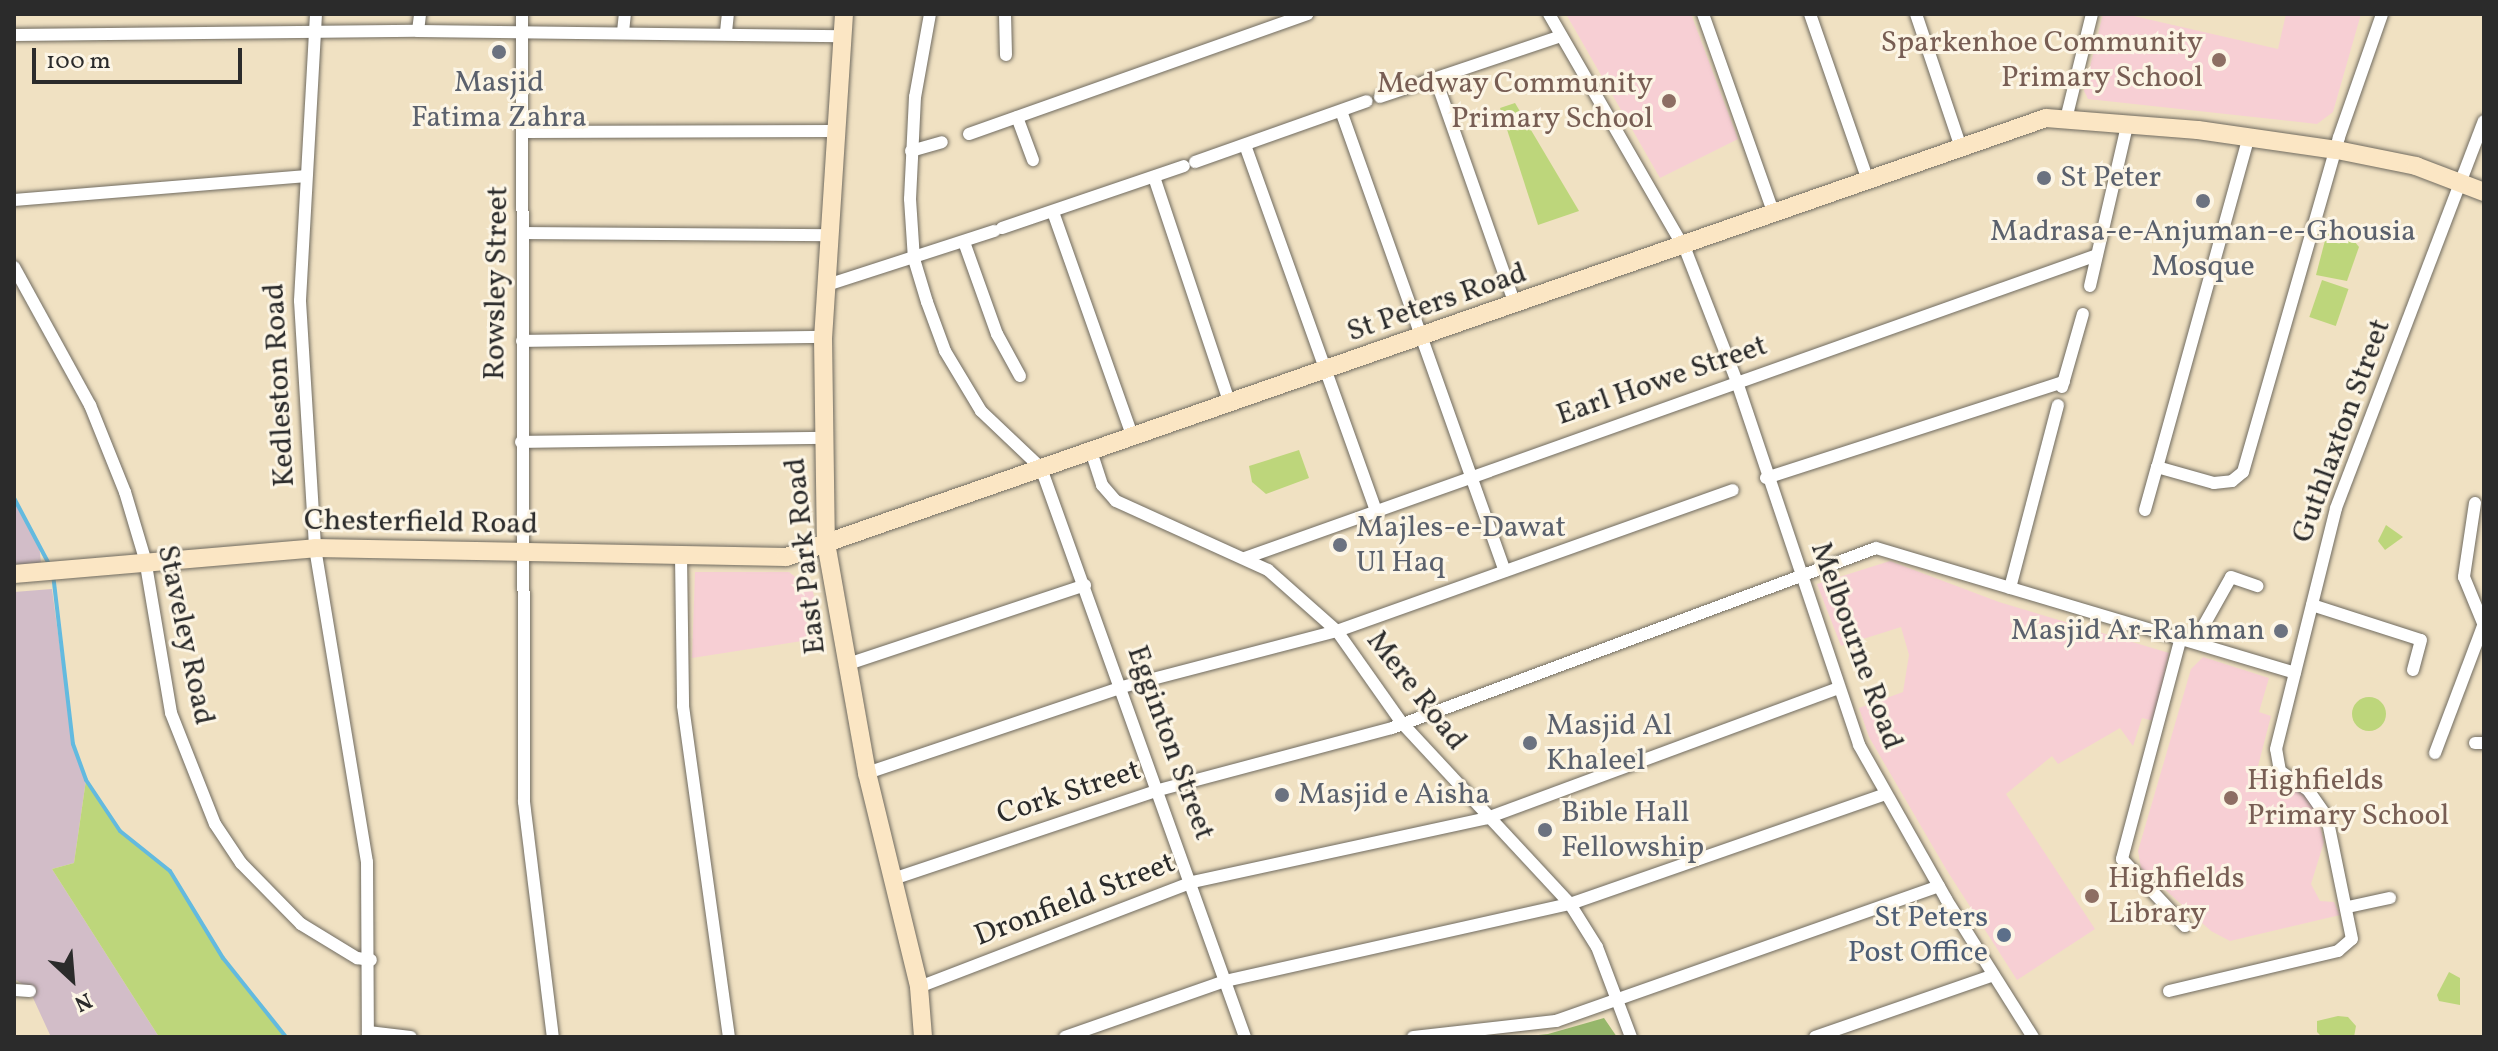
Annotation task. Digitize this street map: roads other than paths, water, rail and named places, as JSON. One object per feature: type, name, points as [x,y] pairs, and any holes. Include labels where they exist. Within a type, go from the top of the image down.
[{"type":"street","name":"Kedleston Road","points":[[316,14],[304,176],[300,301],[315,548],[329,646],[355,763],[367,862],[371,960],[368,1035]]},
{"type":"street","points":[[418,31],[420,14]]},
{"type":"street","name":"Rowsley Street","points":[[522,14],[526,233],[521,442],[524,802],[553,1037]]},
{"type":"street","points":[[623,32],[625,14]]},
{"type":"street","points":[[726,32],[728,14]]},
{"type":"street","name":"East Park Road","points":[[844,14],[823,337],[822,438],[826,543],[845,665],[867,773],[919,987],[923,1037]]},
{"type":"street","points":[[930,14],[911,151],[914,259],[945,351],[975,401],[989,422],[1041,468]]},
{"type":"street","points":[[1005,14],[1006,55]]},
{"type":"street","points":[[969,134],[1307,14]]},
{"type":"street","name":"Melbourne Road","points":[[1549,14],[1684,246],[1737,382],[1766,478],[1859,745],[1939,886],[2033,1037]]},
{"type":"street","points":[[1703,14],[1774,214]]},
{"type":"street","points":[[1810,14],[1868,181]]},
{"type":"street","points":[[1916,14],[1961,148]]},
{"type":"street","points":[[2092,14],[2067,115],[2249,136],[2398,161],[2484,192]]},
{"type":"street","points":[[2157,467],[2214,483],[2232,481],[2243,472],[2337,150],[2382,14]]},
{"type":"street","points":[[14,35],[418,31],[726,32],[842,36]]},
{"type":"street","points":[[827,285],[1053,212],[1561,36]]},
{"type":"street","points":[[1436,80],[1515,304]]},
{"type":"street","points":[[1341,111],[1505,571]]},
{"type":"street","name":"St Peters Road","points":[[826,543],[1041,468],[1092,454],[1961,148],[2067,115]]},
{"type":"street","points":[[1017,117],[1033,160]]},
{"type":"street","name":"Guthlaxton Street","points":[[2348,907],[2321,804],[2280,771],[2276,749],[2336,508],[2484,121]]},
{"type":"street","points":[[2090,286],[2126,130]]},
{"type":"street","points":[[524,132],[835,131]]},
{"type":"street","points":[[2145,510],[2212,285],[2249,136]]},
{"type":"street","points":[[911,151],[942,142]]},
{"type":"street","points":[[1245,145],[1375,509]]},
{"type":"street","points":[[14,200],[304,176]]},
{"type":"street","points":[[1154,177],[1230,404]]},
{"type":"street","points":[[1053,212],[1133,438]]},
{"type":"street","points":[[526,233],[830,235]]},
{"type":"street","points":[[964,242],[997,334],[1020,376]]},
{"type":"street","name":"Earl Howe Street","points":[[1245,558],[1375,509],[2097,255]]},
{"type":"street","name":"Staveley Road","points":[[14,267],[90,405],[145,559],[171,713],[215,824],[241,863],[301,924],[357,958],[371,960]]},
{"type":"street","points":[[1766,478],[2063,387],[2083,314]]},
{"type":"street","points":[[522,341],[823,337]]},
{"type":"street","points":[[2010,588],[2058,405]]},
{"type":"street","points":[[521,442],[822,438]]},
{"type":"street","name":"Mere Road","points":[[1092,454],[1102,485],[1116,501],[1268,570],[1337,631],[1402,723],[1570,904],[1593,938],[1620,999],[1631,1037]]},
{"type":"street","name":"Egginton Street","points":[[1041,468],[1192,882],[1245,1037]]},
{"type":"street","points":[[867,773],[1122,687],[1337,631],[1733,490]]},
{"type":"street","points":[[2435,753],[2484,623],[2464,577],[2475,503]]},
{"type":"street","name":"Chesterfield Road","points":[[14,574],[145,559],[315,548],[786,557],[826,543]]},
{"type":"street","name":"Cork Street","points":[[893,879],[1159,790],[1402,723],[1801,579],[1876,548],[2295,673]]},
{"type":"street","points":[[681,556],[683,706],[729,1037]]},
{"type":"street","points":[[2195,641],[2231,577],[2257,586]]},
{"type":"street","points":[[845,665],[1085,585]]},
{"type":"street","points":[[2312,605],[2421,640],[2413,670]]},
{"type":"street","points":[[2181,637],[2122,859],[2185,926]]},
{"type":"street","name":"Dronfield Street","points":[[919,987],[1192,882],[1487,818],[1839,688]]},
{"type":"street","points":[[1065,1037],[1225,981],[1570,904],[1885,794]]},
{"type":"street","points":[[1413,1037],[1556,1021],[1939,886]]},
{"type":"street","points":[[2169,991],[2344,949],[2352,939],[2348,907],[2390,898]]},
{"type":"street","points":[[1815,1037],[1994,975]]},
{"type":"street","points":[[14,990],[30,991]]},
{"type":"street","points":[[368,1035],[411,1037]]},
{"type":"waterway","points":[[14,498],[50,566]]},
{"type":"waterway","points":[[53,574],[73,744],[86,780],[120,831],[170,871],[223,958],[286,1037]]},
{"type":"place","name":"Masjid Fatima Zahra","points":[[499,52]]},
{"type":"place","name":"Sparkenhoe Community Primary School","points":[[2219,60]]},
{"type":"place","name":"Medway Community Primary School","points":[[1669,101]]},
{"type":"place","name":"St Peter","points":[[2044,178]]},
{"type":"place","name":"Madrasa-e-Anjuman-e-Ghousia Mosque","points":[[2203,201]]},
{"type":"place","name":"Majles-e-Dawat Ul Haq","points":[[1340,545]]},
{"type":"place","name":"Masjid Ar-Rahman","points":[[2281,631]]},
{"type":"place","name":"Masjid Al Khaleel","points":[[1530,743]]},
{"type":"place","name":"Masjid e Aisha","points":[[1282,795]]},
{"type":"place","name":"Highfields Primary School","points":[[2231,798]]},
{"type":"place","name":"Bible Hall Fellowship","points":[[1545,830]]},
{"type":"place","name":"Highfields Library","points":[[2092,896]]},
{"type":"place","name":"St Peters Post Office","points":[[2004,935]]}]
